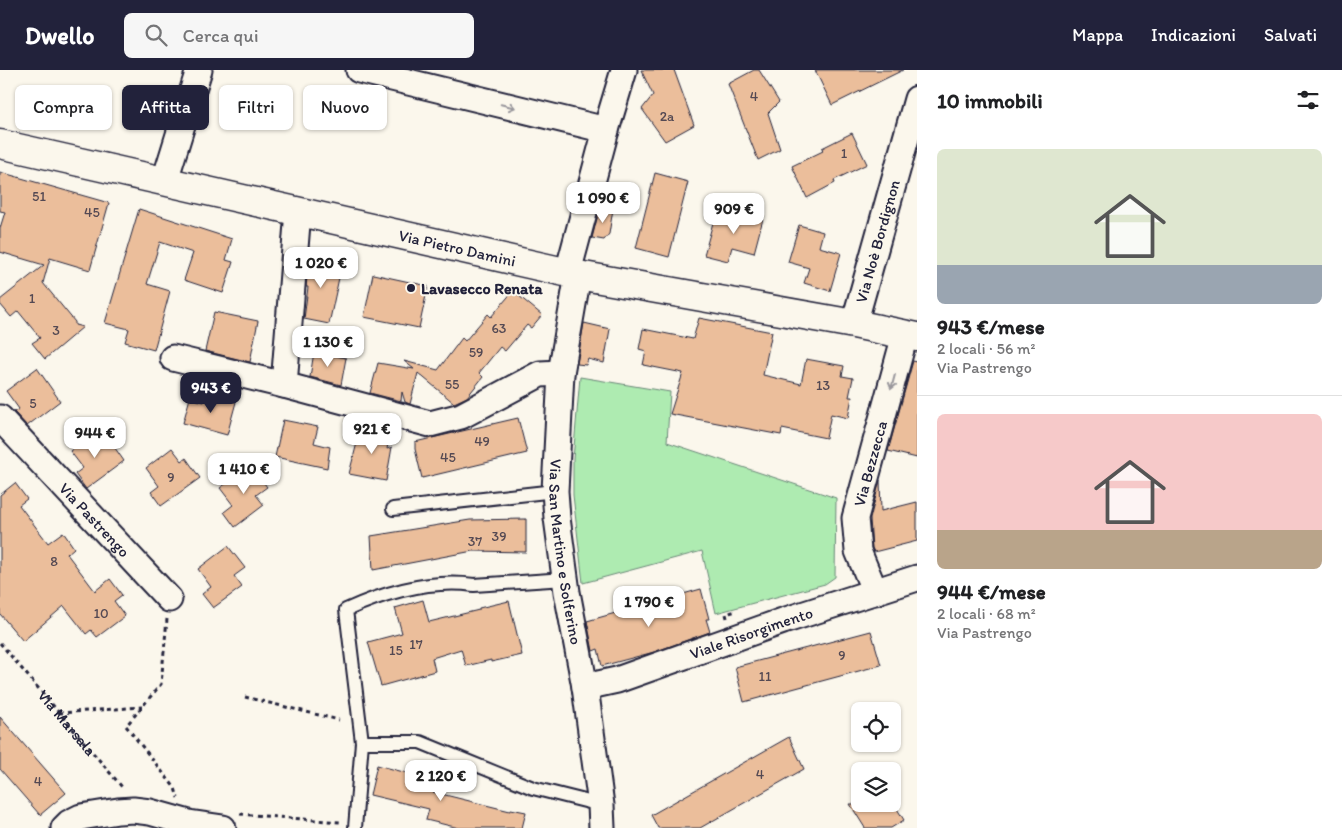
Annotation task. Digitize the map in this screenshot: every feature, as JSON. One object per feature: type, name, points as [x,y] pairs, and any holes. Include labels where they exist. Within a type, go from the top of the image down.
[{"type":"street","points":[[165,180],[199,70]]},
{"type":"street","points":[[359,70],[606,130]]},
{"type":"street","name":"Via San Martino e Solferino","points":[[601,817],[586,687],[565,579],[555,491],[561,373],[573,274],[606,130],[624,70]]},
{"type":"street","name":"Via Noè Bordignon","points":[[854,324],[917,99]]},
{"type":"street","name":"Via Pietro Damini","points":[[0,144],[573,274],[854,324],[911,336]]},
{"type":"street","points":[[284,385],[298,211]]},
{"type":"street","name":"Via Bezzecca","points":[[875,592],[858,550],[855,518],[911,336]]},
{"type":"street","points":[[173,358],[430,424],[461,416],[540,374],[561,373]]},
{"type":"street","name":"Via Pastrengo","points":[[0,418],[169,599]]},
{"type":"street","name":"Viale Risorgimento","points":[[586,687],[617,680],[782,622],[917,578]]},
{"type":"street","points":[[64,828],[81,817],[133,810],[215,824]]},
{"type":"lane","points":[[392,509],[555,491]]},
{"type":"lane","points":[[350,825],[362,742],[346,610],[374,598],[424,585],[460,583],[474,585],[565,579]]},
{"type":"lane","points":[[362,742],[420,742],[601,817]]},
{"type":"path","points":[[169,599],[162,684],[126,726],[175,788],[181,806]]},
{"type":"path","name":"Via Marsala","points":[[0,643],[124,790]]},
{"type":"path","points":[[245,697],[339,720]]},
{"type":"path","points":[[59,713],[143,706]]},
{"type":"path","points":[[215,824],[350,825]]},
{"type":"green space","points":[[580,377],[670,392],[667,442],[836,498],[835,577],[825,584],[716,613],[702,551],[583,583],[573,495],[573,459]]},
{"type":"building","points":[[641,70],[674,70],[694,125],[665,141],[642,109],[653,95]]},
{"type":"building","points":[[754,70],[759,70],[779,102],[768,113],[780,149],[758,160],[728,84]]},
{"type":"building","points":[[815,70],[903,70],[832,105]]},
{"type":"building","points":[[852,133],[867,164],[834,180],[835,183],[807,198],[792,166],[823,151],[822,148]]},
{"type":"building","points":[[0,172],[109,203],[90,270],[50,258],[43,283],[75,322],[75,325],[83,327],[45,359],[32,343],[40,338],[18,311],[11,317],[0,304],[0,300],[44,265],[0,252],[0,228],[5,212],[0,211]]},
{"type":"building","points":[[655,173],[688,182],[669,257],[636,248]]},
{"type":"building","points":[[600,207],[613,209],[609,234],[604,240],[592,238]]},
{"type":"building","points":[[139,209],[232,239],[226,260],[233,262],[223,293],[184,280],[193,253],[160,242],[147,284],[170,291],[154,350],[125,342],[129,329],[105,323]]},
{"type":"building","points":[[739,209],[764,215],[754,253],[732,247],[728,261],[704,255],[714,219],[734,224]]},
{"type":"building","points":[[799,225],[823,232],[819,247],[841,253],[830,291],[804,283],[809,268],[788,262]]},
{"type":"building","points":[[309,257],[342,264],[329,324],[304,319]]},
{"type":"building","points":[[373,274],[428,286],[419,328],[364,317]]},
{"type":"building","points":[[513,291],[542,315],[531,328],[527,325],[505,351],[500,347],[479,373],[483,377],[467,397],[454,403],[418,373],[410,404],[405,402],[402,392],[401,401],[370,393],[378,363],[414,369],[404,361],[438,370],[462,338],[465,341],[488,314],[491,317]]},
{"type":"building","points":[[214,312],[258,321],[250,362],[205,351]]},
{"type":"building","points":[[699,318],[772,332],[763,375],[801,384],[806,359],[844,366],[842,376],[853,378],[849,397],[852,397],[848,418],[831,414],[826,438],[782,429],[781,435],[670,414],[683,373],[643,365],[646,351],[639,349],[643,329],[693,339]]},
{"type":"building","points":[[584,323],[610,329],[604,363],[588,359],[586,365],[577,364]]},
{"type":"building","points":[[314,352],[346,358],[341,385],[310,377]]},
{"type":"building","points":[[913,361],[917,362],[917,458],[888,451]]},
{"type":"building","points":[[37,368],[60,401],[27,426],[14,412],[19,409],[6,391]]},
{"type":"building","points":[[207,394],[236,402],[227,435],[183,423],[190,398],[204,402]]},
{"type":"building","points":[[518,418],[527,453],[422,478],[415,442]]},
{"type":"building","points":[[283,420],[318,427],[314,443],[330,447],[327,468],[275,457]]},
{"type":"building","points":[[361,427],[390,433],[387,449],[392,447],[386,481],[349,474]]},
{"type":"building","points":[[96,431],[106,444],[110,441],[124,461],[86,489],[75,474],[83,468],[70,451]]},
{"type":"building","points":[[172,448],[182,461],[186,458],[200,478],[161,506],[151,492],[159,486],[146,468]]},
{"type":"building","points":[[251,465],[267,487],[256,495],[264,505],[235,527],[224,512],[233,505],[220,488]]},
{"type":"building","points":[[880,480],[881,511],[917,502],[917,541],[874,552],[872,548],[870,519]]},
{"type":"building","points":[[15,483],[27,499],[19,505],[48,543],[63,532],[74,548],[67,554],[95,591],[110,579],[122,595],[114,601],[125,616],[97,637],[91,630],[86,634],[64,606],[23,641],[0,614],[0,495]]},
{"type":"building","points":[[526,519],[526,552],[473,551],[373,570],[371,536],[470,520]]},
{"type":"building","points":[[228,546],[245,568],[234,576],[242,587],[213,608],[202,594],[211,587],[198,569]]},
{"type":"building","points":[[701,589],[709,619],[706,619],[710,632],[654,652],[602,666],[598,649],[593,651],[587,621]]},
{"type":"building","points":[[423,600],[429,622],[509,601],[522,655],[466,666],[461,649],[432,658],[435,671],[381,686],[368,642],[402,633],[395,608]]},
{"type":"building","points":[[871,631],[881,665],[744,702],[735,667]]},
{"type":"building","points":[[0,717],[66,793],[40,815],[0,769]]},
{"type":"building","points":[[789,737],[804,769],[700,828],[658,828],[651,815]]},
{"type":"building","points":[[377,765],[434,780],[433,792],[510,811],[511,809],[526,812],[522,828],[459,828],[426,820],[429,809],[370,795]]},
{"type":"building","points":[[855,812],[899,812],[904,820],[891,828],[865,828]]},
{"type":"place","name":"Lavasecco Renata","points":[[411,288]]}]
